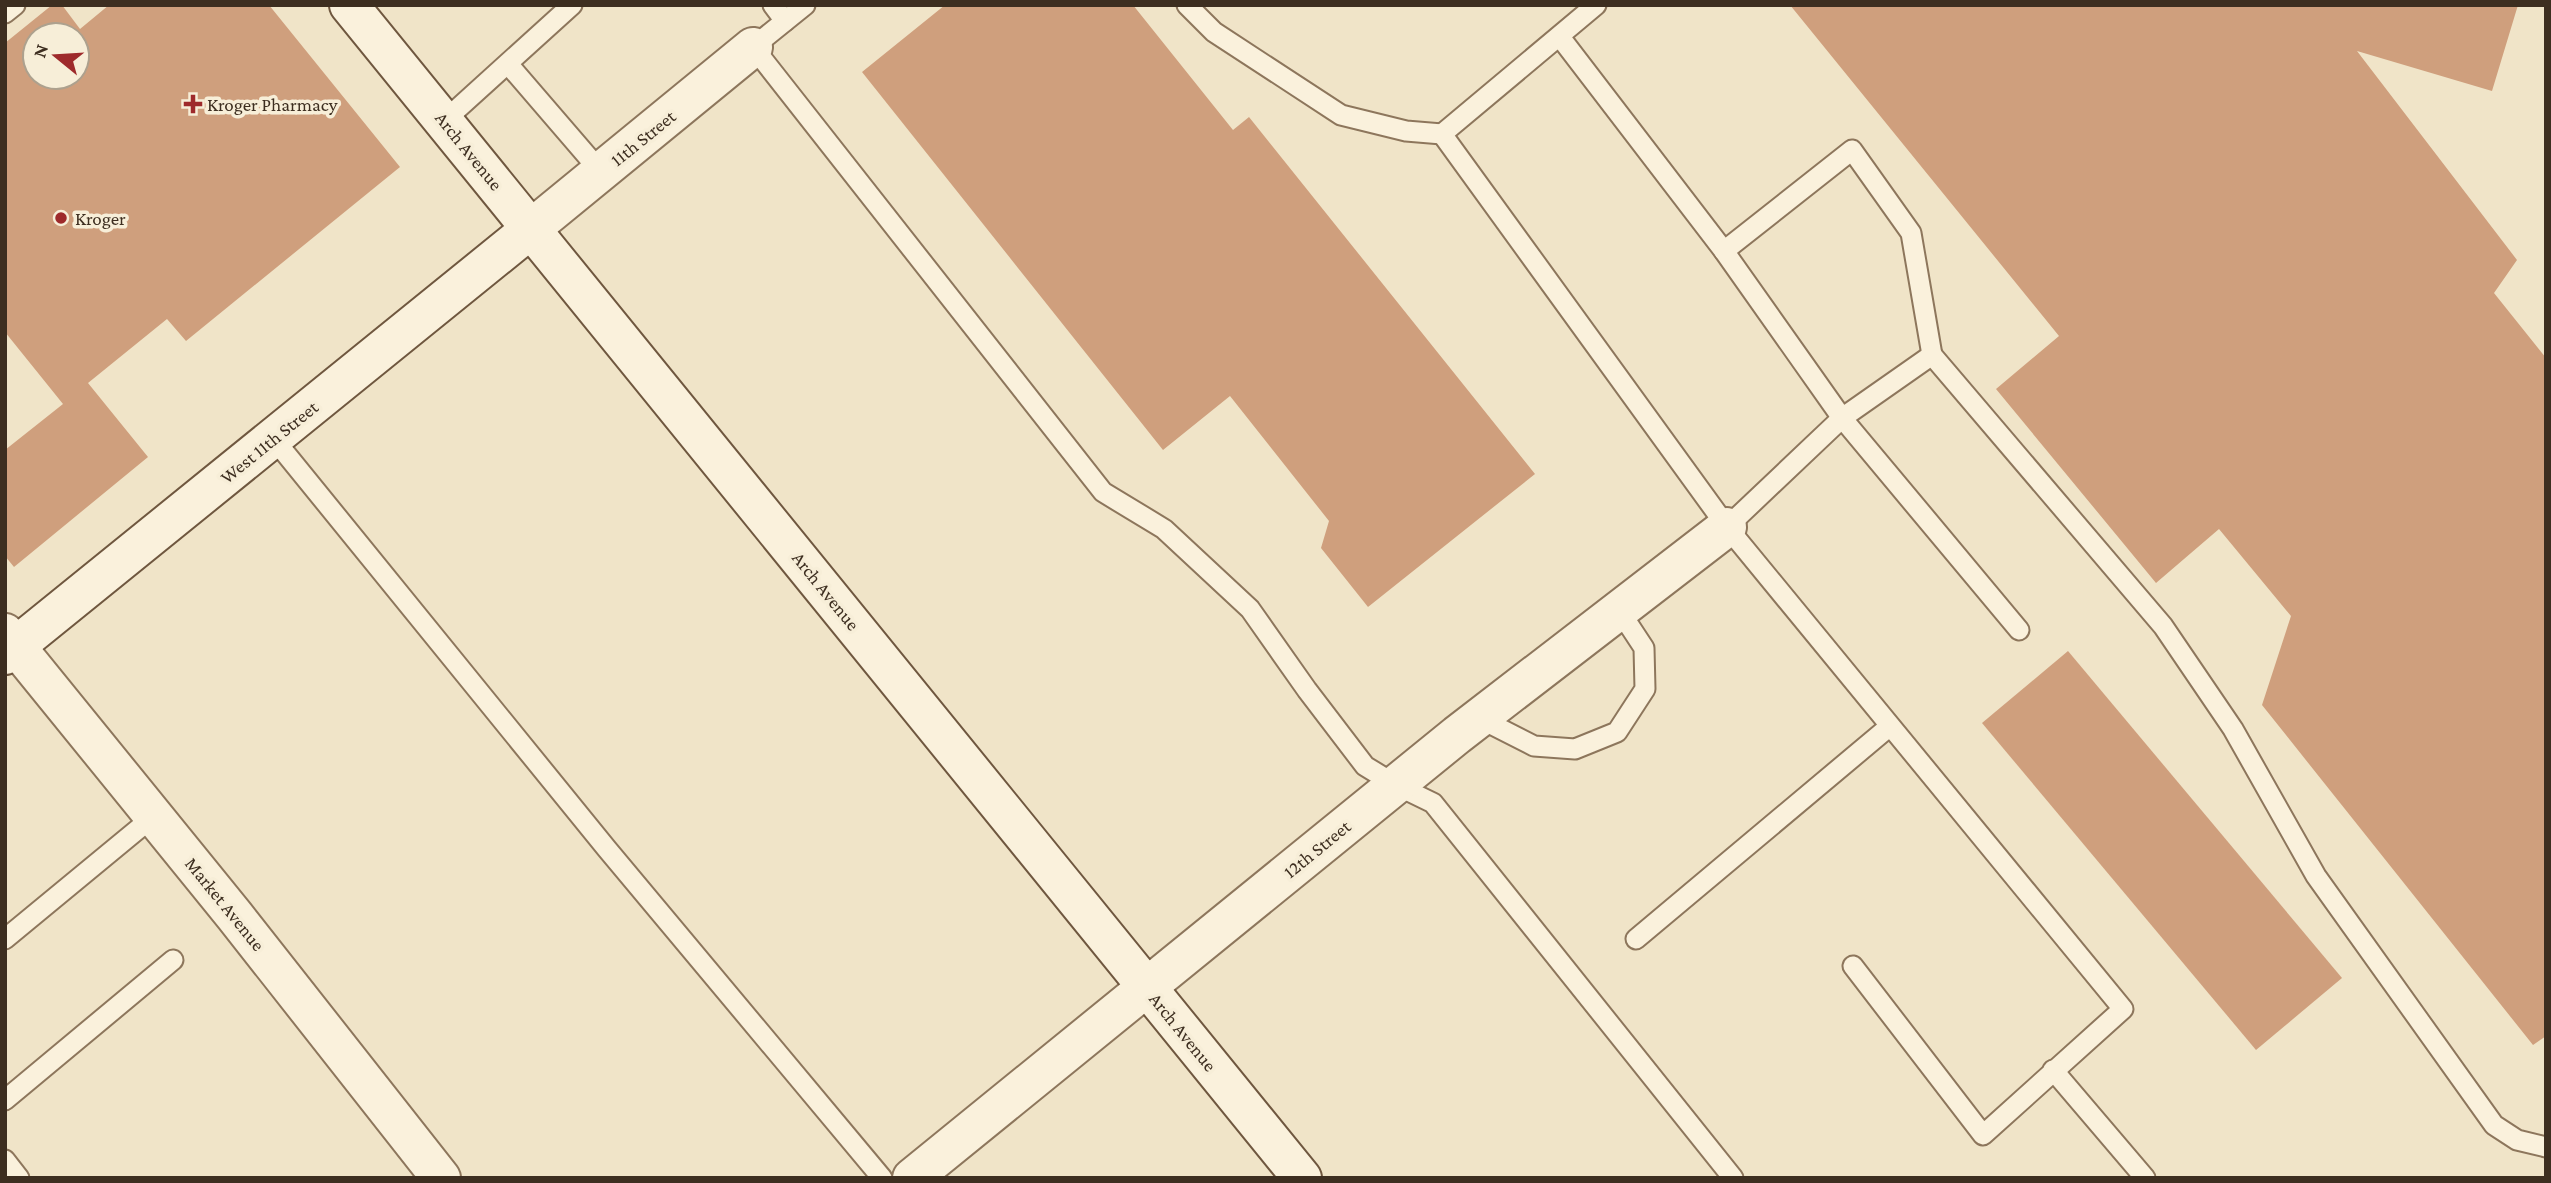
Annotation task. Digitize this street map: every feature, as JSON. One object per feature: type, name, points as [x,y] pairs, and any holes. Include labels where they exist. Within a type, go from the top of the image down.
[{"type":"street","name":"Arch Avenue","points":[[349,5],[1301,1178]]},
{"type":"street","name":"11th Street","points":[[532,228],[754,47]]},
{"type":"street","name":"West 11th Street","points":[[9,645],[273,438],[532,228]]},
{"type":"street","name":"12th Street","points":[[912,1178],[1479,718],[1727,527]]},
{"type":"street","name":"Market Avenue","points":[[9,645],[154,816],[441,1178]]},
{"type":"lane","points":[[5,13],[15,5]]},
{"type":"lane","points":[[444,121],[572,5]]},
{"type":"lane","points":[[773,5],[785,21]]},
{"type":"lane","points":[[805,5],[754,47],[1103,492],[1164,529],[1250,609],[1365,766],[1433,803],[1733,1178]]},
{"type":"lane","points":[[1187,5],[1213,32],[1341,115],[1406,131],[1442,134],[1596,5]]},
{"type":"lane","points":[[1560,37],[1724,251],[1842,418],[2019,630]]},
{"type":"lane","points":[[508,64],[601,172]]},
{"type":"lane","points":[[1442,134],[1727,527],[2123,1009],[1983,1135],[1853,966]]},
{"type":"lane","points":[[1724,251],[1852,150],[1911,233],[1932,355],[2162,626],[2233,729],[2316,876],[2494,1125],[2517,1140],[2546,1147]]},
{"type":"lane","points":[[1727,527],[1842,418],[1932,355]]},
{"type":"lane","points":[[273,438],[607,849],[882,1178]]},
{"type":"lane","points":[[1479,718],[1534,746],[1575,749],[1617,732],[1645,689],[1644,648],[1619,610]]},
{"type":"lane","points":[[1636,939],[1890,726]]},
{"type":"lane","points":[[5,939],[154,816]]},
{"type":"lane","points":[[5,1100],[173,960]]},
{"type":"lane","points":[[2053,1070],[2145,1178]]},
{"type":"lane","points":[[5,1160],[19,1178]]},
{"type":"building","points":[[52,5],[62,5],[74,21],[32,21]]},
{"type":"building","points":[[109,5],[269,5],[400,167],[186,341],[167,319],[88,383],[148,457],[14,567],[5,556],[5,450],[63,404],[5,332],[5,43],[21,30],[21,91],[91,91],[90,21]]},
{"type":"building","points":[[945,5],[1133,5],[1233,130],[1249,117],[1535,474],[1368,607],[1321,548],[1329,521],[1230,396],[1163,450],[862,72]]},
{"type":"building","points":[[1790,5],[2518,5],[2492,91],[2357,51],[2517,260],[2494,293],[2546,358],[2546,1036],[2533,1045],[2262,705],[2291,616],[2219,529],[2156,583],[1996,389],[2059,336]]},
{"type":"building","points":[[2068,651],[2342,978],[2256,1050],[1982,723]]},
{"type":"place","name":"Kroger Pharmacy","points":[[193,104]]},
{"type":"place","name":"Kroger","points":[[61,218]]}]
